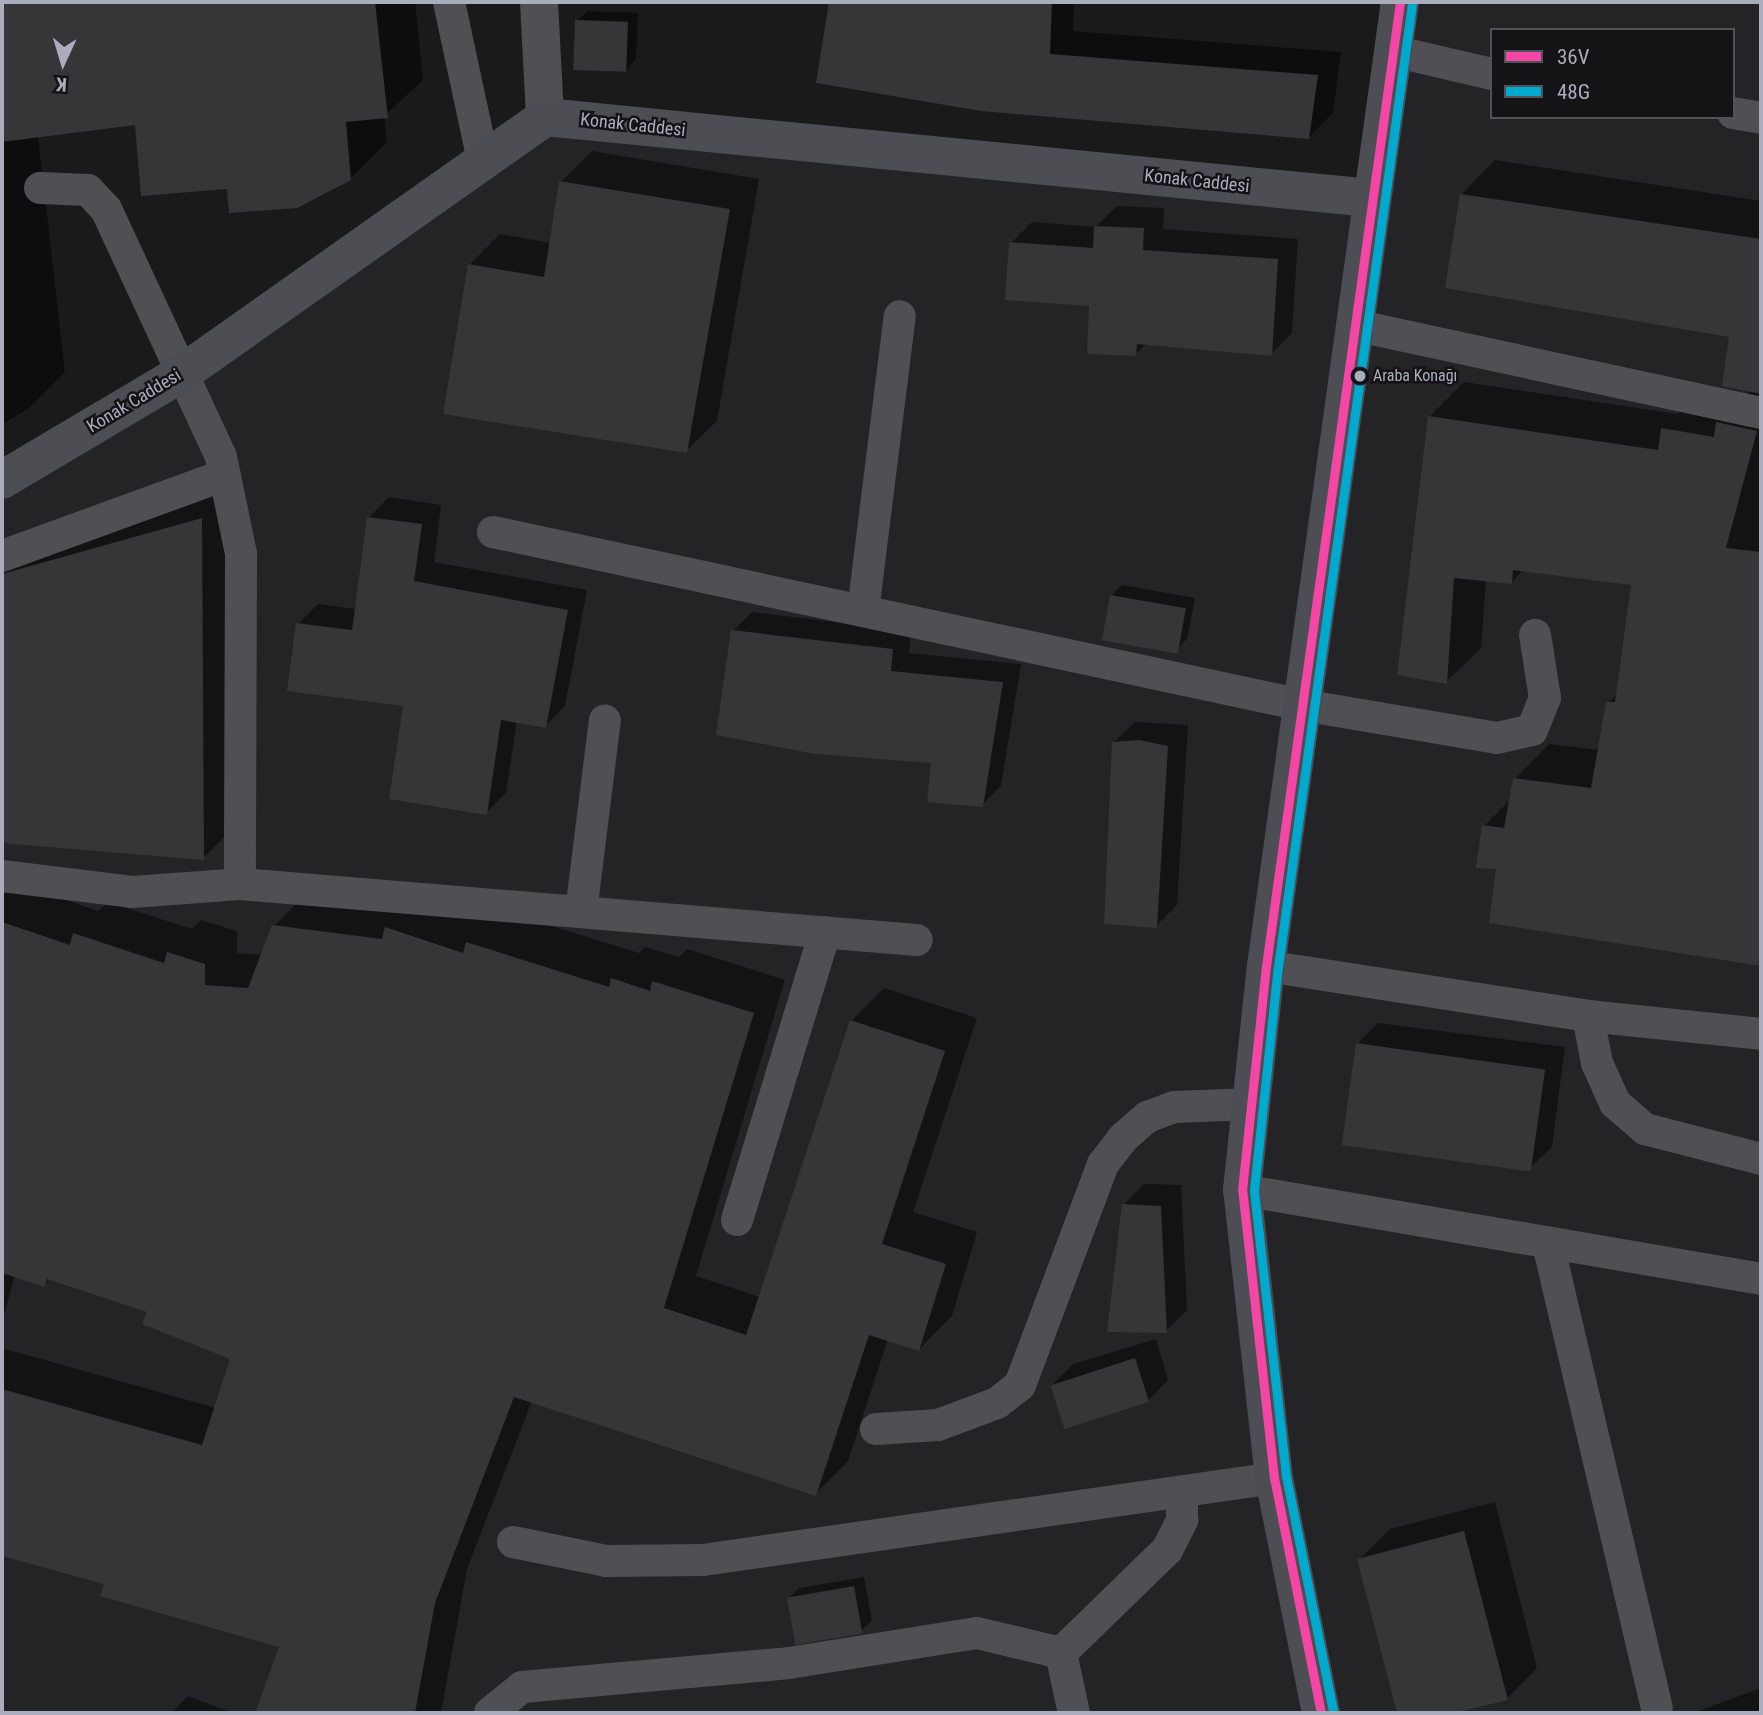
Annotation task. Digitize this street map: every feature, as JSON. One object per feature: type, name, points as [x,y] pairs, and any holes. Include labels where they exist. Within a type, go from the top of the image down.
[{"type":"main road","points":[[1321,1713],[1274,1478],[1242,1190],[1266,967],[1400,2]]},
{"type":"main road","name":"Konak Caddesi","points":[[2,480],[184,372],[545,117],[1371,198]]},
{"type":"street","points":[[539,2],[545,117]]},
{"type":"lane","points":[[449,2],[483,160]]},
{"type":"lane","points":[[1393,51],[1490,74]]},
{"type":"lane","points":[[1735,113],[1761,118]]},
{"type":"lane","points":[[40,188],[88,190],[106,209],[184,372],[225,475],[241,554],[240,884]]},
{"type":"lane","points":[[863,611],[900,316]]},
{"type":"lane","points":[[1354,325],[1761,413]]},
{"type":"lane","points":[[2,556],[225,475]]},
{"type":"lane","points":[[493,532],[1302,705],[1497,738],[1532,730],[1545,698],[1535,635]]},
{"type":"lane","points":[[581,912],[605,720]]},
{"type":"lane","points":[[2,876],[132,892],[240,884],[917,940]]},
{"type":"lane","points":[[737,1220],[825,932]]},
{"type":"lane","points":[[1266,967],[1588,1016],[1761,1034]]},
{"type":"lane","points":[[1588,1016],[1597,1063],[1615,1102],[1645,1129],[1761,1159]]},
{"type":"lane","points":[[876,1429],[938,1425],[997,1403],[1020,1385],[1103,1164],[1123,1138],[1147,1117],[1174,1107],[1252,1104]]},
{"type":"lane","points":[[1242,1190],[1761,1279]]},
{"type":"lane","points":[[1548,1244],[1657,1707]]},
{"type":"lane","points":[[513,1542],[606,1560],[704,1560],[1274,1478]]},
{"type":"lane","points":[[1061,1653],[1167,1549],[1182,1520],[1182,1492]]},
{"type":"lane","points":[[490,1713],[522,1687],[789,1663],[977,1633],[1061,1653]]},
{"type":"lane","points":[[1061,1653],[1074,1713]]},
{"type":"shaded area","points":[[1400,2],[1761,2],[1761,1713],[2,1713],[2,480],[545,117],[1371,198]]},
{"type":"building","points":[[2,2],[375,2],[388,118],[346,122],[351,180],[297,208],[229,213],[227,189],[141,196],[135,125],[2,142]]},
{"type":"building","points":[[829,2],[1052,2],[1050,54],[1318,75],[1309,139],[981,111],[816,83]]},
{"type":"building","points":[[575,20],[628,22],[626,72],[573,70]]},
{"type":"building","points":[[559,181],[730,209],[687,453],[443,414],[468,264],[544,277]]},
{"type":"building","points":[[1460,194],[1761,239],[1761,394],[1722,386],[1729,337],[1445,288]]},
{"type":"building","points":[[1094,226],[1144,228],[1143,250],[1278,259],[1272,356],[1137,344],[1136,356],[1087,354],[1089,306],[1005,300],[1009,242],[1093,248]]},
{"type":"building","points":[[1428,416],[1658,450],[1661,428],[1714,437],[1716,422],[1757,431],[1726,548],[1761,552],[1761,966],[1489,923],[1496,869],[1476,868],[1482,825],[1504,828],[1513,778],[1591,788],[1606,702],[1615,702],[1631,585],[1513,570],[1512,584],[1454,578],[1447,684],[1397,675]]},
{"type":"building","points":[[367,517],[422,524],[414,581],[568,610],[546,728],[501,720],[487,815],[389,799],[403,706],[287,691],[296,623],[352,630]]},
{"type":"building","points":[[202,518],[204,860],[2,843],[2,574]]},
{"type":"building","points":[[1110,595],[1186,608],[1178,654],[1102,640]]},
{"type":"building","points":[[731,630],[893,649],[891,671],[1003,682],[983,807],[927,802],[931,763],[815,754],[716,735]]},
{"type":"building","points":[[1139,740],[1168,746],[1157,928],[1104,924],[1112,742]]},
{"type":"building","points":[[2,922],[70,945],[73,933],[164,963],[167,952],[205,964],[205,985],[248,988],[272,925],[382,939],[385,927],[463,953],[466,942],[609,987],[611,978],[650,991],[652,981],[754,1013],[664,1308],[746,1335],[850,1020],[945,1051],[882,1244],[946,1264],[919,1351],[869,1335],[816,1496],[514,1397],[435,1603],[415,1713],[255,1713],[279,1647],[100,1596],[104,1584],[2,1556],[2,1389],[202,1445],[230,1359],[142,1324],[147,1312],[47,1279],[44,1287],[2,1273]]},
{"type":"building","points":[[1356,1043],[1545,1070],[1531,1172],[1342,1145]]},
{"type":"building","points":[[1122,1204],[1161,1206],[1167,1333],[1107,1332]]},
{"type":"building","points":[[1135,1358],[1149,1402],[1065,1429],[1050,1386]]},
{"type":"building","points":[[1464,1531],[1508,1700],[1454,1713],[1397,1713],[1357,1559]]},
{"type":"building","points":[[854,1586],[862,1633],[795,1645],[787,1598]]},
{"type":"transit line","name":"36V","points":[[1321,1713],[1274,1478],[1242,1190],[1266,966],[1400,2]]},
{"type":"transit line","name":"48G","points":[[1333,1711],[1286,1476],[1254,1190],[1278,967],[1412,4]]},
{"type":"place","name":"Araba Konağı","points":[[1360,376]]}]
